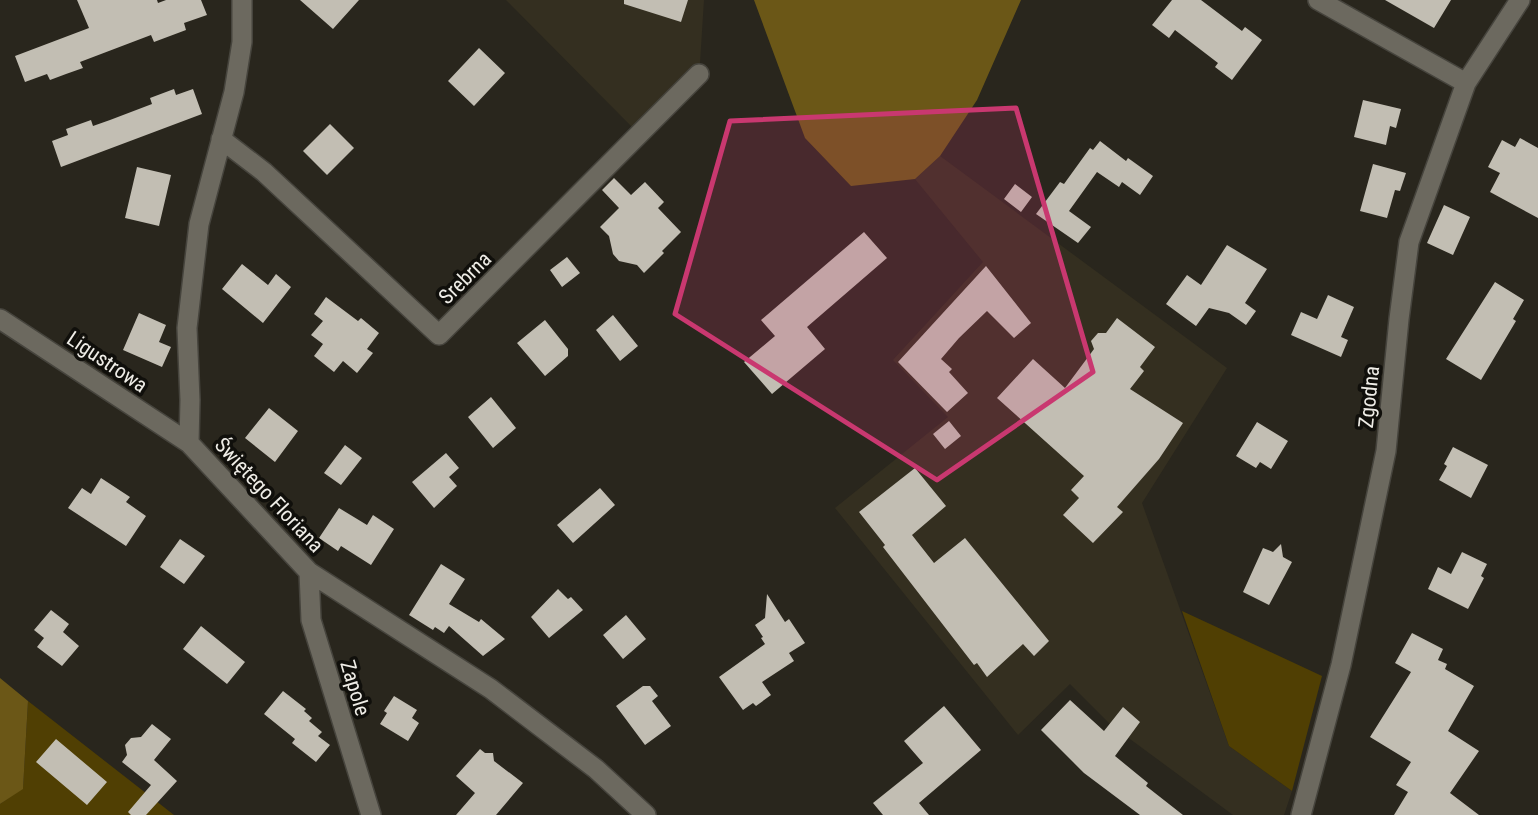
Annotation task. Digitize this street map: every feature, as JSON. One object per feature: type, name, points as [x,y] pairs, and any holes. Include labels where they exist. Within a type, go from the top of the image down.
[{"type":"street","name":"Świętego Floriana","points":[[242,0],[242,42],[234,92],[199,224],[187,328],[189,443],[309,572],[491,689],[596,769],[646,815]]},
{"type":"street","points":[[1318,0],[1466,83]]},
{"type":"street","name":"Zgodna","points":[[1301,815],[1341,665],[1386,451],[1409,242],[1466,83],[1520,0]]},
{"type":"street","name":"Srebrna","points":[[221,139],[264,172],[439,335],[699,74]]},
{"type":"street","name":"Ligustrowa","points":[[0,319],[189,443]]},
{"type":"street","name":"Zapole","points":[[309,572],[311,620],[371,815]]},
{"type":"highlighted area","points":[[1016,108],[1093,372],[937,480],[675,314],[730,121]]},
{"type":"shaded area","points":[[506,0],[704,0],[700,63],[633,128]]},
{"type":"shaded area","points":[[754,0],[1021,0],[977,100],[940,156],[915,179],[851,186],[805,138]]},
{"type":"shaded area","points":[[940,156],[1227,368],[1142,503],[1229,746],[1292,791],[1284,815],[1233,815],[1111,725],[1070,684],[1018,735],[835,508],[948,417],[893,360],[983,262],[915,179]]},
{"type":"shaded area","points":[[1182,611],[1322,676],[1292,791],[1229,746]]},
{"type":"shaded area","points":[[0,678],[28,701],[23,789],[0,804]]},
{"type":"shaded area","points":[[28,701],[174,815],[0,815],[0,804],[23,788]]},
{"type":"building","points":[[77,0],[157,0],[158,3],[166,0],[201,0],[207,15],[184,23],[186,30],[154,42],[151,35],[80,62],[83,68],[50,80],[47,74],[25,82],[15,56],[89,28]]},
{"type":"building","points":[[300,0],[359,0],[333,29]]},
{"type":"building","points":[[624,0],[688,0],[681,22],[624,4]]},
{"type":"building","points":[[1172,0],[1201,0],[1242,31],[1245,27],[1262,40],[1232,80],[1215,67],[1218,63],[1175,30],[1169,38],[1152,25]]},
{"type":"building","points":[[1385,0],[1451,0],[1434,28]]},
{"type":"building","points":[[479,48],[505,73],[474,106],[448,81]]},
{"type":"building","points":[[174,89],[176,95],[193,89],[202,114],[61,167],[52,141],[68,135],[66,129],[91,120],[93,126],[110,120],[152,104],[150,98]]},
{"type":"building","points":[[1363,100],[1401,109],[1396,128],[1390,126],[1386,145],[1354,137]]},
{"type":"building","points":[[330,124],[354,148],[327,175],[303,151]]},
{"type":"building","points":[[1520,138],[1538,148],[1538,218],[1490,192],[1500,173],[1488,167],[1502,140],[1515,147]]},
{"type":"building","points":[[1100,141],[1126,161],[1128,158],[1153,176],[1140,195],[1122,182],[1119,187],[1097,172],[1069,211],[1091,227],[1078,243],[1036,214],[1060,182],[1064,184],[1090,148],[1093,150]]},
{"type":"building","points":[[1373,164],[1406,173],[1400,191],[1395,190],[1387,218],[1360,211]]},
{"type":"building","points":[[137,167],[171,175],[159,226],[125,218]]},
{"type":"building","points":[[614,178],[631,195],[645,182],[664,202],[658,208],[681,232],[644,273],[637,265],[619,261],[613,254],[609,236],[600,227],[619,208],[602,190]]},
{"type":"building","points":[[1015,184],[1032,197],[1021,212],[1004,199]]},
{"type":"building","points":[[1444,205],[1470,217],[1453,255],[1427,243]]},
{"type":"building","points":[[864,232],[887,258],[807,327],[825,349],[772,394],[744,362],[775,336],[761,320]]},
{"type":"building","points":[[1227,245],[1267,269],[1245,303],[1256,311],[1246,325],[1229,313],[1209,308],[1196,326],[1166,304],[1187,275],[1201,285]]},
{"type":"building","points":[[567,257],[580,273],[562,287],[550,270]]},
{"type":"building","points":[[242,264],[268,285],[276,274],[291,287],[263,323],[222,289]]},
{"type":"building","points":[[986,266],[1031,323],[1014,338],[987,311],[959,338],[941,359],[952,369],[949,372],[968,393],[947,412],[898,362]]},
{"type":"building","points":[[1495,282],[1524,300],[1513,319],[1516,321],[1481,380],[1446,359]]},
{"type":"building","points":[[1328,295],[1354,307],[1341,337],[1348,340],[1341,357],[1291,335],[1301,312],[1317,319]]},
{"type":"building","points":[[326,297],[358,321],[361,318],[379,333],[367,349],[373,353],[357,373],[343,361],[334,372],[314,356],[323,344],[311,335],[323,321],[314,314]]},
{"type":"building","points":[[139,313],[166,325],[159,342],[171,347],[162,367],[123,350]]},
{"type":"building","points":[[613,315],[638,346],[620,361],[596,330]]},
{"type":"building","points":[[1117,318],[1155,347],[1140,367],[1144,371],[1130,389],[1183,423],[1159,459],[1117,507],[1123,512],[1093,543],[1063,515],[1079,498],[1071,490],[1084,476],[997,398],[1033,359],[1065,388],[1094,349],[1091,341],[1098,333],[1106,333]]},
{"type":"building","points":[[545,320],[568,349],[568,356],[545,376],[517,343]]},
{"type":"building","points":[[491,397],[516,428],[493,448],[468,417]]},
{"type":"building","points":[[269,408],[298,431],[275,462],[245,438]]},
{"type":"building","points":[[949,421],[961,436],[945,449],[933,434]]},
{"type":"building","points":[[1257,422],[1288,441],[1271,469],[1260,462],[1256,468],[1236,456]]},
{"type":"building","points":[[345,445],[362,458],[341,485],[324,473]]},
{"type":"building","points":[[1453,447],[1488,465],[1471,498],[1439,480]]},
{"type":"building","points":[[446,453],[459,468],[449,477],[457,486],[434,508],[412,482]]},
{"type":"building","points":[[915,468],[946,506],[912,535],[934,563],[965,538],[1049,641],[1034,656],[1023,644],[987,677],[977,663],[974,665],[859,512]]},
{"type":"building","points":[[101,478],[130,497],[126,502],[146,516],[126,546],[68,508],[82,488],[91,494]]},
{"type":"building","points":[[600,488],[615,505],[573,543],[557,525]]},
{"type":"building","points":[[339,508],[367,525],[373,515],[394,529],[371,565],[341,546],[338,551],[319,538]]},
{"type":"building","points":[[180,539],[205,556],[184,584],[160,567]]},
{"type":"building","points":[[1281,544],[1283,557],[1292,562],[1269,605],[1243,592],[1263,548],[1273,552]]},
{"type":"building","points":[[1462,552],[1487,564],[1481,576],[1484,578],[1468,609],[1428,589],[1438,567],[1451,574]]},
{"type":"building","points":[[441,564],[465,579],[449,604],[479,622],[481,619],[505,639],[483,656],[449,626],[444,633],[435,627],[433,630],[409,615]]},
{"type":"building","points":[[558,589],[568,599],[571,597],[583,610],[549,638],[531,617]]},
{"type":"building","points":[[767,594],[785,622],[789,619],[805,643],[789,653],[794,661],[762,682],[771,695],[756,706],[753,703],[743,710],[719,677],[765,644],[755,625],[765,618]]},
{"type":"building","points":[[51,610],[69,624],[63,632],[79,646],[62,666],[37,647],[44,638],[34,630]]},
{"type":"building","points":[[626,615],[646,639],[623,659],[603,635]]},
{"type":"building","points":[[201,626],[245,662],[227,684],[183,649]]},
{"type":"building","points":[[1412,633],[1443,649],[1438,660],[1447,664],[1445,669],[1474,686],[1448,731],[1479,751],[1450,793],[1479,815],[1394,815],[1408,792],[1396,785],[1411,762],[1370,737],[1411,672],[1395,663]]},
{"type":"building","points":[[643,686],[650,686],[658,696],[652,701],[671,726],[645,745],[616,706]]},
{"type":"building","points":[[283,691],[306,709],[304,711],[312,718],[309,721],[322,732],[318,736],[330,745],[316,762],[292,743],[295,739],[264,714]]},
{"type":"building","points":[[394,696],[417,710],[412,718],[419,723],[408,741],[380,724],[387,713],[384,711]]},
{"type":"building","points":[[1070,700],[1104,731],[1123,707],[1140,722],[1115,756],[1148,783],[1146,786],[1183,815],[1140,815],[1084,773],[1041,730]]},
{"type":"building","points":[[944,706],[981,750],[919,803],[929,815],[883,815],[873,803],[923,763],[904,741]]},
{"type":"building","points":[[152,724],[171,739],[154,760],[177,781],[146,815],[131,815],[128,812],[151,785],[122,762],[127,755],[125,745],[131,738],[141,737]]},
{"type":"building","points":[[56,739],[107,782],[87,805],[36,762]]},
{"type":"building","points":[[480,749],[485,753],[493,753],[494,761],[523,783],[496,815],[456,815],[475,793],[456,776]]}]
